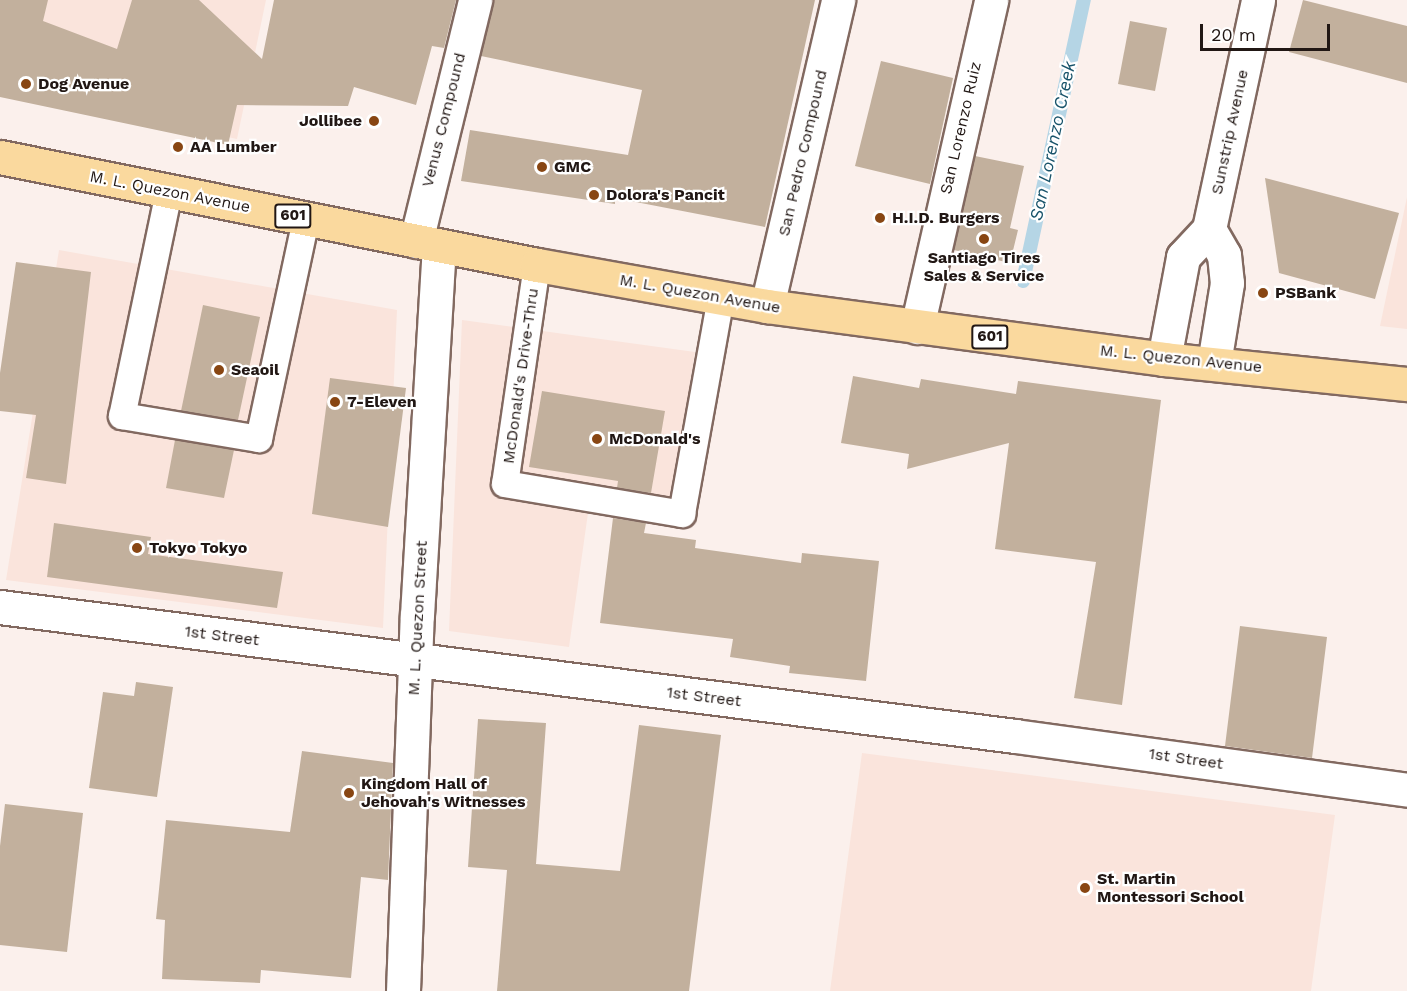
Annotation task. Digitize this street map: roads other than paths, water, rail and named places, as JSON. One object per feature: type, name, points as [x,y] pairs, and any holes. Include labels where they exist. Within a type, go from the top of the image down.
[{"type":"main road","name":"M. L. Quezon Avenue","points":[[0,157],[428,244],[767,306],[1164,358],[1407,384]]},
{"type":"street","name":"Venus Compound","points":[[428,244],[475,0]]},
{"type":"street","name":"San Pedro Compound","points":[[767,306],[838,0]]},
{"type":"street","name":"San Lorenzo Ruiz","points":[[917,327],[991,0]]},
{"type":"street","name":"Sunstrip Avenue","points":[[1209,229],[1258,0]]},
{"type":"street","points":[[1164,358],[1183,257],[1209,229],[1224,255],[1227,283],[1214,363]]},
{"type":"street","name":"M. L. Quezon Street","points":[[403,991],[428,244]]},
{"type":"street","name":"1st Street","points":[[0,607],[1015,736],[1407,790]]},
{"type":"lane","points":[[168,192],[122,416],[259,440],[306,219]]},
{"type":"lane","name":"McDonald's Drive-Thru","points":[[537,265],[506,484],[682,514],[721,297]]},
{"type":"waterway","name":"San Lorenzo Creek","points":[[1023,281],[1084,0]]},
{"type":"place","name":"Dog Avenue","points":[[26,84]]},
{"type":"place","name":"Jollibee","points":[[374,121]]},
{"type":"place","name":"AA Lumber","points":[[178,147]]},
{"type":"place","name":"GMC","points":[[542,167]]},
{"type":"place","name":"Dolora's Pancit","points":[[594,195]]},
{"type":"place","name":"H.I.D. Burgers","points":[[880,218]]},
{"type":"place","name":"Santiago Tires Sales & Service","points":[[984,239]]},
{"type":"place","name":"PSBank","points":[[1263,293]]},
{"type":"place","name":"Seaoil","points":[[219,370]]},
{"type":"place","name":"7-Eleven","points":[[335,402]]},
{"type":"place","name":"McDonald's","points":[[597,439]]},
{"type":"place","name":"Tokyo Tokyo","points":[[137,548]]},
{"type":"place","name":"Kingdom Hall of Jehovah's Witnesses","points":[[349,793]]},
{"type":"place","name":"St. Martin Montessori School","points":[[1085,888]]}]
